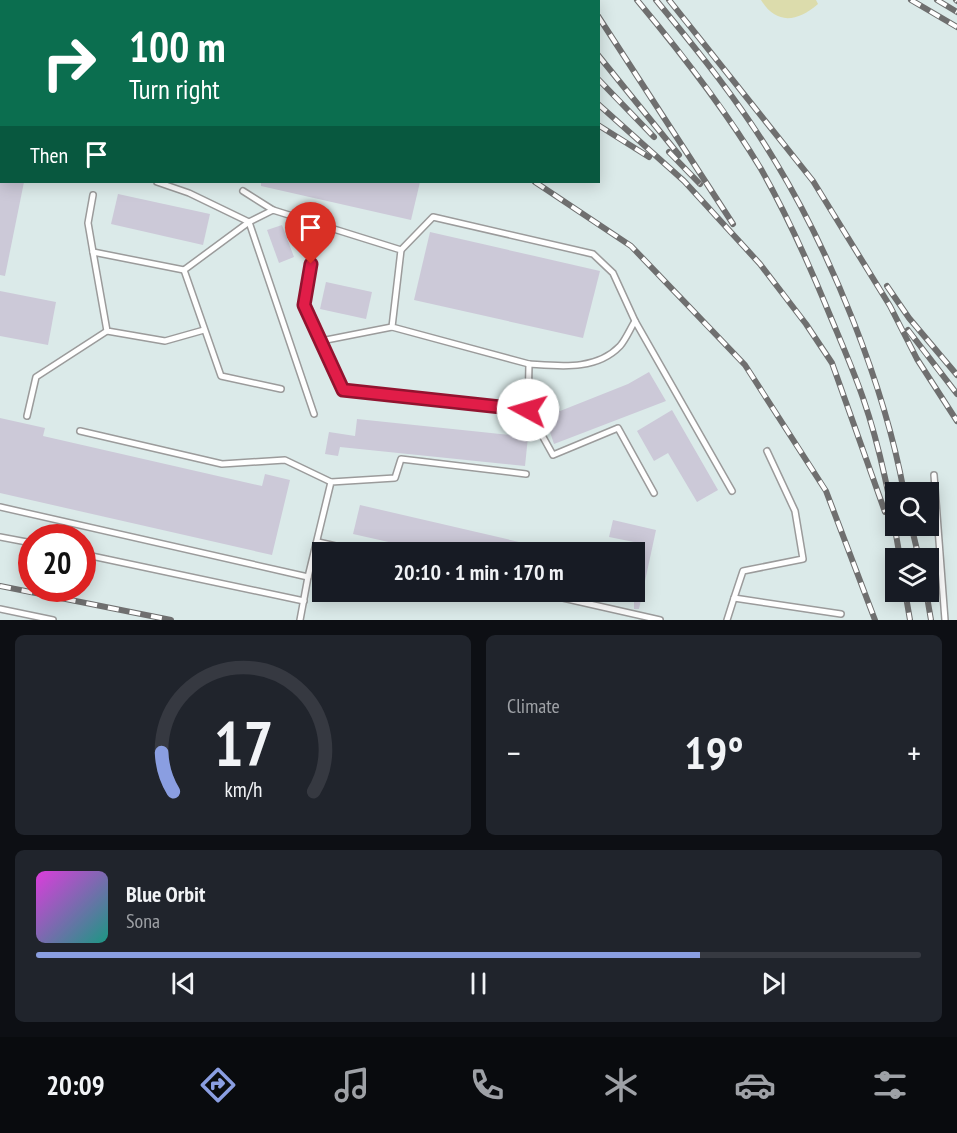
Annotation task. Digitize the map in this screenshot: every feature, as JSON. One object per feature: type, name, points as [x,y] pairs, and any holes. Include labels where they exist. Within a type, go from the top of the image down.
[{"type":"lane","points":[[160,183],[189,193],[249,222],[314,414]]},
{"type":"lane","points":[[243,191],[273,210],[401,250]]},
{"type":"lane","points":[[93,195],[88,223],[107,331]]},
{"type":"lane","points":[[93,252],[184,270],[249,222],[273,210]]},
{"type":"lane","points":[[392,327],[401,250],[433,217],[593,254],[613,273],[635,321],[732,491]]},
{"type":"lane","points":[[317,224],[304,305],[343,390],[528,410]]},
{"type":"lane","points":[[184,270],[221,376],[281,389]]},
{"type":"lane","points":[[321,341],[392,327],[530,364],[570,366],[598,362],[619,346],[635,321]]},
{"type":"lane","points":[[27,416],[36,377],[107,331],[165,341],[204,330]]},
{"type":"lane","points":[[530,364],[528,410],[553,455],[618,428],[654,494]]},
{"type":"lane","points":[[80,431],[222,464],[285,460],[331,482],[394,478],[401,459],[526,474]]},
{"type":"lane","points":[[727,620],[743,571],[803,559],[795,511],[767,451]]},
{"type":"lane","points":[[934,475],[945,620]]},
{"type":"lane","points":[[318,542],[331,482]]},
{"type":"lane","points":[[0,507],[308,576]]},
{"type":"lane","points":[[0,537],[18,540]]},
{"type":"lane","points":[[96,557],[304,601]]},
{"type":"lane","points":[[300,620],[312,562]]},
{"type":"lane","points":[[734,598],[841,614]]},
{"type":"lane","points":[[581,602],[660,620]]},
{"type":"lane","points":[[0,609],[53,620]]},
{"type":"shaded area","points":[[600,0],[957,0],[957,620],[0,620],[0,183],[600,183]]},
{"type":"shaded area","points":[[761,0],[816,0],[818,4],[802,14],[787,18],[773,14]]},
{"type":"building","points":[[0,183],[24,183],[5,276],[0,275]]},
{"type":"building","points":[[261,183],[420,183],[411,220],[261,186]]},
{"type":"building","points":[[118,194],[210,214],[203,245],[111,224]]},
{"type":"building","points":[[282,225],[294,257],[279,263],[267,230]]},
{"type":"building","points":[[430,232],[600,271],[583,338],[414,300]]},
{"type":"building","points":[[326,282],[372,292],[366,319],[320,309]]},
{"type":"building","points":[[0,291],[56,302],[48,345],[0,336]]},
{"type":"building","points":[[649,372],[666,401],[554,444],[545,417],[628,384]]},
{"type":"building","points":[[672,410],[718,490],[697,502],[668,453],[654,461],[637,431]]},
{"type":"building","points":[[0,418],[45,428],[43,436],[262,486],[265,474],[290,480],[272,555],[0,493]]},
{"type":"building","points":[[357,419],[528,437],[525,466],[340,447],[338,456],[325,454],[329,432],[355,436]]},
{"type":"building","points":[[360,505],[519,542],[389,542],[353,534]]},
{"type":"building","points":[[613,520],[656,530],[645,581],[645,542],[609,537]]},
{"type":"building","points":[[634,602],[641,602],[639,609],[634,609]]},
{"type":"railway","points":[[637,0],[718,103],[761,169],[780,204],[814,276],[859,387],[885,477],[898,548]]},
{"type":"railway","points":[[656,0],[748,119],[775,161],[816,237],[836,279],[869,365],[883,408],[902,482]]},
{"type":"railway","points":[[669,0],[813,181],[890,306],[917,359],[957,421]]},
{"type":"railway","points":[[911,0],[957,27]]},
{"type":"railway","points":[[937,0],[957,12]]},
{"type":"railway","points":[[600,19],[733,224]]},
{"type":"railway","points":[[600,57],[679,155]]},
{"type":"railway","points":[[600,81],[654,137]]},
{"type":"railway","points":[[600,106],[684,181],[760,264],[806,324],[832,363],[885,512]]},
{"type":"railway","points":[[600,126],[649,157]]},
{"type":"railway","points":[[669,152],[700,184]]},
{"type":"railway","points":[[536,183],[631,246],[745,365],[826,491],[875,620]]},
{"type":"railway","points":[[887,286],[909,318],[957,375]]},
{"type":"railway","points":[[908,330],[957,394]]},
{"type":"railway","points":[[914,536],[917,548]]},
{"type":"railway","points":[[0,586],[171,620]]},
{"type":"railway","points":[[907,602],[910,620]]},
{"type":"railway","points":[[928,602],[931,620]]},
{"type":"route","points":[[311,264],[304,305],[343,390],[528,410]]}]
